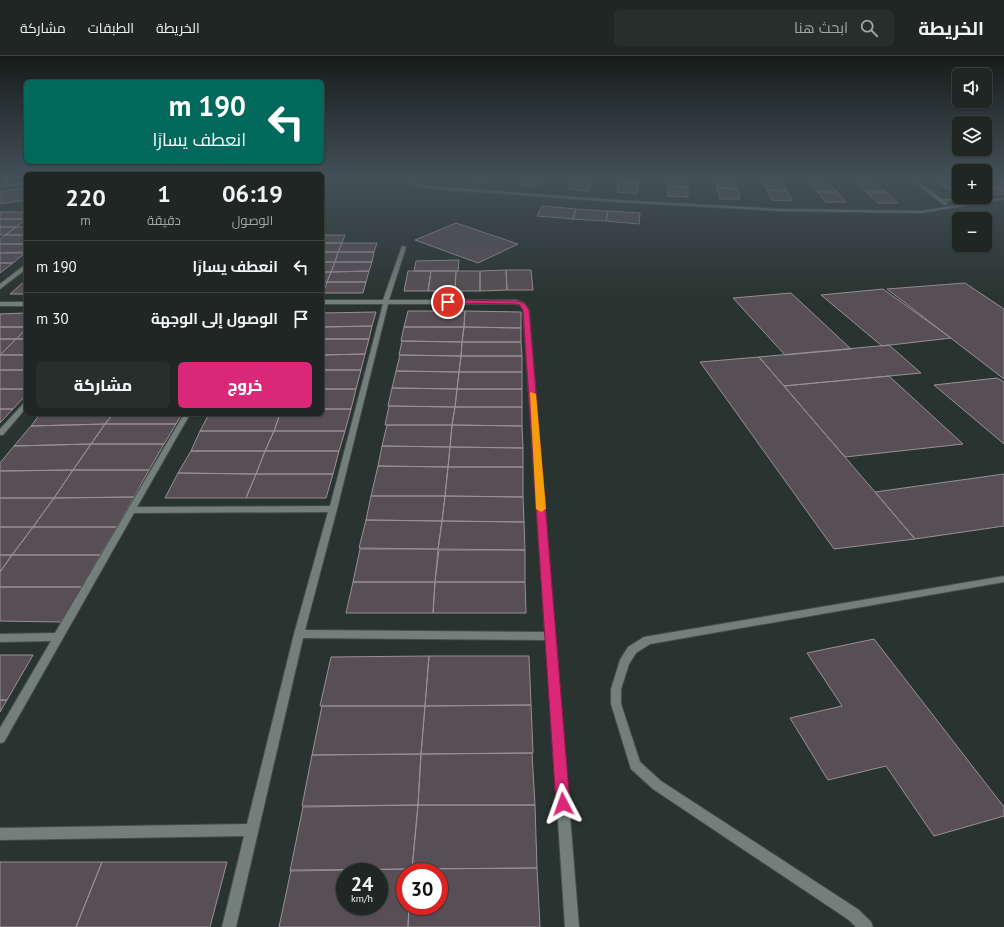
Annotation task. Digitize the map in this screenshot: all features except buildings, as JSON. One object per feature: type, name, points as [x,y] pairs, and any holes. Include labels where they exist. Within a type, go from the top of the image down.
[{"type":"street","points":[[229,927],[299,634],[333,509],[386,301],[404,248]]},
{"type":"street","points":[[0,287],[24,268]]},
{"type":"street","points":[[324,302],[516,302],[525,306],[572,927]]},
{"type":"street","points":[[0,304],[24,304]]},
{"type":"street","points":[[0,433],[24,406]]},
{"type":"street","points":[[0,738],[186,416]]},
{"type":"street","points":[[132,510],[333,509]]},
{"type":"street","points":[[866,927],[854,915],[657,785],[635,765],[616,704],[616,689],[624,663],[632,650],[648,640],[1004,578]]},
{"type":"street","points":[[299,634],[550,636]]},
{"type":"street","points":[[0,638],[58,637]]},
{"type":"street","points":[[0,834],[253,830]]},
{"type":"slow traffic","points":[[532,394],[541,509]]},
{"type":"route","points":[[448,302],[516,302],[525,306],[526,310],[563,804]]}]
